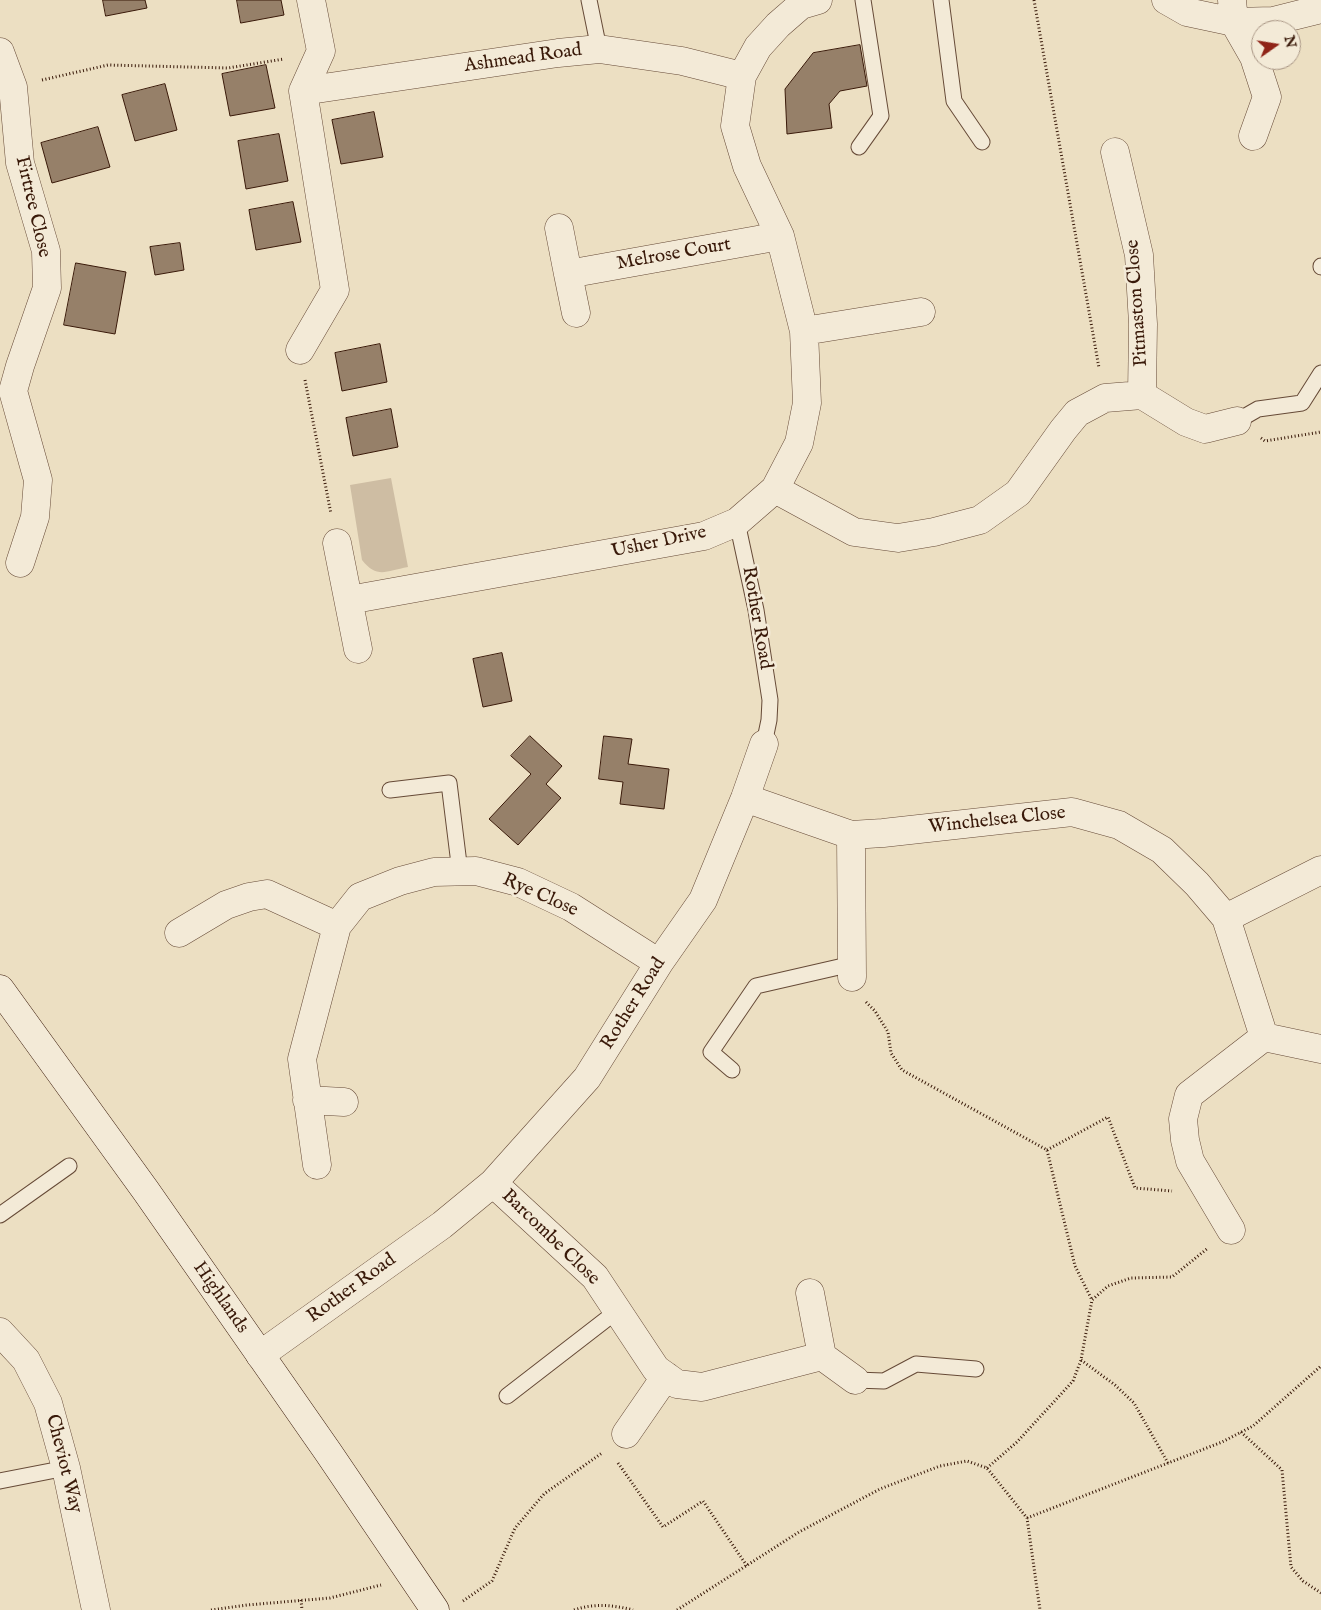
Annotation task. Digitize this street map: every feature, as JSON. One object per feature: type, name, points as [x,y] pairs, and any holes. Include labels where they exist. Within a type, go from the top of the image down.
[{"type":"street","points":[[300,350],[335,290],[303,90],[321,51],[311,0]]},
{"type":"street","points":[[1166,0],[1187,12],[1233,11],[1273,21],[1321,9]]},
{"type":"street","name":"Usher Drive","points":[[349,600],[704,536],[737,522],[775,489],[799,443],[801,435],[806,403],[804,331],[780,236],[747,166],[735,126],[742,76],[758,47],[778,25],[806,2]]},
{"type":"street","points":[[1233,11],[1254,57],[1267,97],[1253,136]]},
{"type":"street","name":"Ashmead Road","points":[[303,90],[558,53],[599,49],[682,61],[742,76]]},
{"type":"street","name":"Firtree Close","points":[[0,52],[13,87],[20,162],[46,251],[47,288],[13,391],[38,480],[35,517],[20,563]]},
{"type":"street","name":"Pitmaston Close","points":[[1115,152],[1139,255],[1143,324],[1142,395]]},
{"type":"street","points":[[558,228],[576,313]]},
{"type":"street","name":"Melrose Court","points":[[568,274],[780,236]]},
{"type":"street","points":[[804,331],[921,312]]},
{"type":"street","points":[[775,489],[854,532],[898,538],[934,532],[980,520],[1018,493],[1062,430],[1077,412],[1105,398],[1142,395],[1186,422],[1205,429],[1237,421]]},
{"type":"street","points":[[337,543],[358,649]]},
{"type":"street","name":"Rother Road","points":[[260,1355],[442,1225],[493,1183],[588,1078],[659,963],[703,900],[745,798],[764,744]]},
{"type":"street","name":"Winchelsea Close","points":[[745,798],[851,834],[883,833],[1072,812],[1119,825],[1162,850],[1197,884],[1226,918],[1264,1037]]},
{"type":"street","points":[[851,834],[852,971]]},
{"type":"street","points":[[1226,918],[1321,870]]},
{"type":"street","name":"Rye Close","points":[[316,1165],[302,1059],[337,926],[360,897],[400,881],[434,872],[476,871],[518,882],[571,907],[659,963]]},
{"type":"street","points":[[179,934],[226,904],[248,896],[267,894],[337,926]]},
{"type":"street","name":"Highlands","points":[[0,989],[260,1355],[413,1578],[446,1608]]},
{"type":"street","points":[[1232,1230],[1190,1161],[1183,1119],[1189,1095],[1264,1037],[1321,1049]]},
{"type":"street","points":[[307,1100],[344,1102]]},
{"type":"street","name":"Barcombe Close","points":[[493,1183],[595,1278],[656,1369],[677,1384],[702,1388],[822,1356]]},
{"type":"street","points":[[810,1293],[822,1356],[855,1380]]},
{"type":"street","name":"Cheviot Way","points":[[0,1332],[26,1360],[48,1403],[66,1468],[96,1610]]},
{"type":"street","points":[[617,1441],[666,1376]]},
{"type":"lane","points":[[590,0],[599,49]]},
{"type":"lane","points":[[859,147],[881,116],[864,0]]},
{"type":"lane","points":[[941,0],[954,101],[982,142]]},
{"type":"lane","points":[[1237,421],[1258,409],[1302,403],[1321,373]]},
{"type":"lane","name":"Rother Road","points":[[737,522],[756,610],[770,700],[769,720],[764,744]]},
{"type":"lane","points":[[390,790],[449,783],[460,872]]},
{"type":"lane","points":[[732,1070],[711,1052],[756,986],[852,971]]},
{"type":"lane","points":[[0,1214],[69,1166]]},
{"type":"lane","points":[[507,1396],[617,1311]]},
{"type":"lane","points":[[855,1380],[884,1381],[916,1364],[976,1369]]},
{"type":"lane","points":[[0,1481],[66,1468]]},
{"type":"path","points":[[1034,0],[1105,398]]},
{"type":"path","points":[[13,87],[108,65],[228,68],[321,51]]},
{"type":"path","points":[[300,350],[337,543]]},
{"type":"path","points":[[1237,421],[1265,441],[1321,432]]},
{"type":"path","points":[[852,971],[860,996],[875,1011],[888,1032],[891,1053],[902,1070],[1047,1150],[1075,1266],[1092,1300],[1081,1360],[1073,1381],[1017,1442],[987,1468]]},
{"type":"path","points":[[1047,1150],[1108,1117],[1135,1188],[1209,1193]]},
{"type":"path","points":[[1092,1300],[1108,1286],[1131,1278],[1172,1276],[1232,1230]]},
{"type":"path","points":[[1081,1360],[1115,1385],[1134,1403],[1168,1463]]},
{"type":"path","points":[[1026,1518],[1222,1442],[1253,1426],[1321,1366]]},
{"type":"path","points":[[1241,1432],[1282,1470],[1290,1567],[1303,1581],[1321,1593]]},
{"type":"path","points":[[446,1608],[492,1581],[514,1528],[544,1494],[617,1441],[663,1527],[703,1501],[747,1566]]},
{"type":"path","points":[[677,1610],[799,1532],[880,1489],[940,1466],[967,1461],[987,1468],[1026,1518],[1040,1610]]},
{"type":"path","points":[[211,1610],[330,1598],[413,1578]]},
{"type":"path","points":[[301,1600],[302,1610]]},
{"type":"path","points":[[574,1610],[588,1605],[616,1606],[633,1610]]},
{"type":"shaded area","points":[[391,478],[408,567],[388,572],[377,572],[367,566],[362,560],[350,485]]},
{"type":"building","points":[[103,0],[145,0],[147,8],[106,16]]},
{"type":"building","points":[[237,0],[281,0],[284,15],[241,23]]},
{"type":"building","points":[[860,45],[867,86],[840,91],[829,104],[832,128],[787,134],[785,89],[813,53]]},
{"type":"building","points":[[266,65],[275,108],[230,116],[222,74]]},
{"type":"building","points":[[165,84],[177,130],[135,141],[122,95]]},
{"type":"building","points":[[374,112],[383,157],[341,164],[332,120]]},
{"type":"building","points":[[98,127],[110,167],[52,183],[41,143]]},
{"type":"building","points":[[279,134],[288,181],[246,189],[238,141]]},
{"type":"building","points":[[293,202],[301,242],[256,250],[249,210]]},
{"type":"building","points":[[180,243],[184,270],[155,275],[150,247]]},
{"type":"building","points":[[76,263],[126,272],[115,334],[64,325]]},
{"type":"building","points":[[380,344],[387,382],[342,391],[335,353]]},
{"type":"building","points":[[391,409],[398,447],[353,456],[346,418]]},
{"type":"building","points":[[502,653],[512,701],[483,707],[473,659]]},
{"type":"building","points":[[530,736],[562,766],[546,784],[561,798],[518,845],[489,819],[531,774],[511,756]]},
{"type":"building","points":[[604,736],[632,739],[628,764],[669,769],[664,809],[620,804],[623,782],[599,779]]}]
